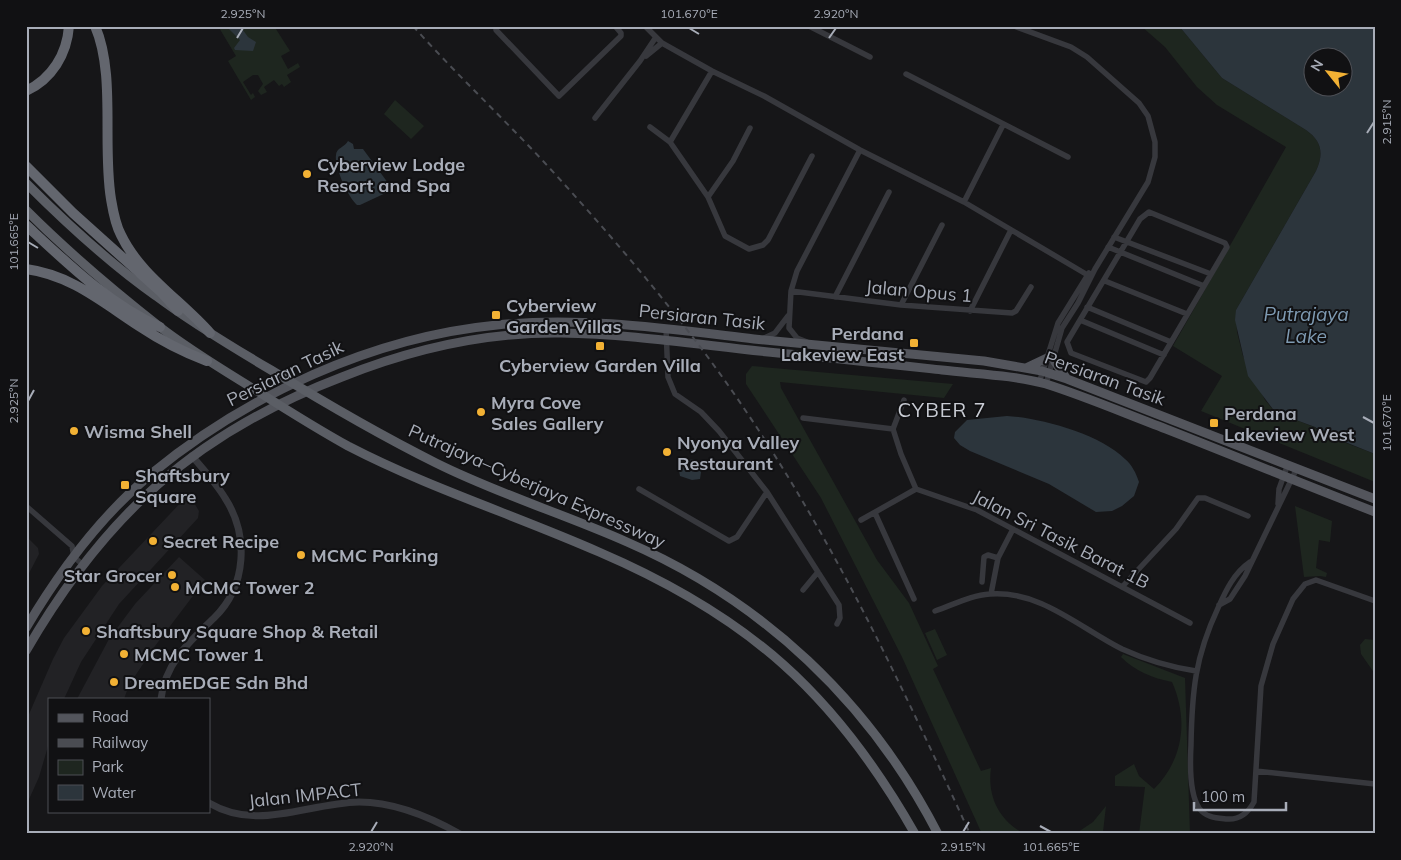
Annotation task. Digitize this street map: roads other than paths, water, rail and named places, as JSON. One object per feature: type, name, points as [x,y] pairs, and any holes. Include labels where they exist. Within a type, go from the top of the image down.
[{"type":"highway","points":[[26,91],[47,77],[60,60],[69,26]]},
{"type":"highway","points":[[95,26],[103,49],[106,81],[107,176],[120,234],[142,266],[191,312],[210,333]]},
{"type":"highway","points":[[26,166],[74,214],[161,292],[178,311]]},
{"type":"highway","name":"Putrajaya–Cyberjaya Expressway","points":[[26,183],[85,240],[144,288],[210,333],[336,410],[440,465],[628,542],[662,558],[701,580],[768,624],[811,661],[858,713],[900,770],[938,834]]},
{"type":"highway","name":"Putrajaya–Cyberjaya Expressway","points":[[26,210],[105,282],[160,328],[207,361],[309,424],[416,479],[565,537],[631,566],[689,597],[752,637],[794,672],[838,720],[875,769],[915,834]]},
{"type":"highway","points":[[26,225],[66,263],[120,304],[142,319],[160,328]]},
{"type":"highway","points":[[26,269],[39,271],[80,286],[164,341],[207,361]]},
{"type":"main road","name":"Persiaran Tasik","points":[[26,628],[82,547],[150,475],[197,438],[245,409],[326,368],[400,343],[497,325],[549,322],[666,329],[984,360],[1026,368],[1067,378],[1375,499]]},
{"type":"main road","name":"Persiaran Tasik","points":[[26,651],[55,602],[90,554],[147,493],[192,456],[262,412],[354,372],[398,356],[433,347],[487,338],[560,333],[989,375],[1042,384],[1112,408],[1375,512]]},
{"type":"main road","points":[[1026,368],[1037,364],[1049,356],[1067,378]]},
{"type":"street","points":[[496,26],[496,30],[559,96],[621,36],[621,33],[615,26]]},
{"type":"street","points":[[645,26],[662,43],[712,71],[764,96],[860,150],[964,202],[1089,276]]},
{"type":"street","points":[[809,26],[870,57]]},
{"type":"street","points":[[1014,26],[1078,51],[1129,93],[1148,116],[1155,142],[1152,171],[1141,195],[1089,276],[1056,335],[1042,384]]},
{"type":"street","points":[[595,118],[640,61],[656,37]]},
{"type":"street","points":[[640,61],[662,43]]},
{"type":"street","points":[[670,142],[712,71]]},
{"type":"street","points":[[906,74],[1002,125],[1068,157]]},
{"type":"street","points":[[964,202],[1002,125]]},
{"type":"street","points":[[650,127],[670,142],[708,197],[725,236],[749,249],[763,246],[782,216],[812,156]]},
{"type":"street","points":[[708,197],[733,161],[750,128]]},
{"type":"street","points":[[811,344],[797,338],[789,328],[791,291],[797,270],[860,150]]},
{"type":"street","points":[[835,297],[889,192]]},
{"type":"street","points":[[1147,212],[1227,244],[1226,249],[1164,355],[1146,382],[1071,353],[1067,342],[1122,253],[1142,216],[1147,212]]},
{"type":"street","points":[[901,305],[942,225]]},
{"type":"street","points":[[970,311],[1011,230]]},
{"type":"street","points":[[1114,237],[1211,274]]},
{"type":"street","points":[[1108,247],[1204,286]]},
{"type":"street","points":[[1105,281],[1187,314]]},
{"type":"street","name":"Jalan Opus 1","points":[[791,291],[901,305],[1012,313],[1016,311],[1031,287]]},
{"type":"street","points":[[1087,307],[1171,342]]},
{"type":"street","points":[[760,339],[782,328],[789,313]]},
{"type":"street","points":[[1080,320],[1164,355]]},
{"type":"street","points":[[666,329],[668,377],[675,394],[701,412],[719,431],[767,492],[838,605],[840,618],[837,624]]},
{"type":"street","points":[[861,520],[916,489],[893,429],[904,400]]},
{"type":"street","points":[[803,418],[893,429]]},
{"type":"street","points":[[160,698],[165,678],[176,658],[186,645],[217,615],[230,596],[239,575],[243,552],[239,530],[230,507],[192,456]]},
{"type":"street","points":[[1292,466],[1288,477],[1286,494],[1277,506],[1245,576],[1230,599],[1219,605],[1208,629],[1196,671],[1192,698],[1190,756],[1195,796],[1199,808],[1214,818],[1234,819],[1244,815],[1256,798],[1261,686],[1280,626],[1301,588],[1311,581],[1321,581],[1375,602]]},
{"type":"street","points":[[639,489],[730,541],[737,537],[767,492]]},
{"type":"street","name":"Jalan Sri Tasik Barat 1B","points":[[916,489],[977,510],[1190,623]]},
{"type":"street","points":[[1122,587],[1176,529],[1195,499],[1203,497],[1248,516]]},
{"type":"street","points":[[26,506],[72,546],[82,547],[90,554]]},
{"type":"street","points":[[875,513],[914,599]]},
{"type":"street","points":[[991,594],[998,558],[1014,529]]},
{"type":"street","points":[[72,546],[74,557],[82,564]]},
{"type":"street","points":[[982,582],[984,558],[988,555],[998,558]]},
{"type":"street","points":[[803,590],[818,572]]},
{"type":"street","points":[[935,611],[971,597],[991,594],[1021,596],[1032,600],[1123,649],[1156,663],[1196,671]]},
{"type":"street","points":[[1256,771],[1375,784]]},
{"type":"street","name":"Jalan IMPACT","points":[[210,803],[230,813],[254,817],[366,802],[391,806],[428,817],[460,834]]},
{"type":"water","points":[[226,26],[240,26],[248,37],[256,42],[253,51],[235,50],[234,48],[240,40]]},
{"type":"water","name":"Putrajaya Lake","points":[[1179,26],[1375,26],[1375,454],[1325,434],[1315,427],[1296,420],[1283,418],[1275,412],[1248,376],[1235,320],[1236,310],[1319,165],[1320,148],[1315,139],[1306,130],[1222,78]]},
{"type":"water","points":[[348,141],[353,144],[354,149],[363,149],[391,187],[390,191],[360,205],[353,201],[342,182],[336,160],[337,151]]},
{"type":"water","points":[[1007,416],[1036,420],[1069,429],[1101,442],[1114,450],[1130,464],[1137,475],[1139,482],[1134,496],[1122,506],[1112,511],[1096,512],[1049,484],[970,451],[960,445],[954,438],[955,432],[967,420]]},
{"type":"water","points":[[695,459],[701,472],[700,479],[692,480],[680,476],[678,465],[683,461]]},
{"type":"railway","points":[[413,26],[544,162],[607,233],[688,331],[746,412],[783,469],[851,588],[912,710],[970,834]]},
{"type":"place","name":"Cyberview Lodge Resort and Spa","points":[[307,174]]},
{"type":"place","name":"Cyberview Garden Villas","points":[[496,315]]},
{"type":"place","name":"Perdana Lakeview East","points":[[914,343]]},
{"type":"place","name":"Cyberview Garden Villa","points":[[600,346]]},
{"type":"place","name":"Myra Cove Sales Gallery","points":[[481,412]]},
{"type":"place","name":"Perdana Lakeview West","points":[[1214,423]]},
{"type":"place","name":"Wisma Shell","points":[[74,431]]},
{"type":"place","name":"Nyonya Valley Restaurant","points":[[667,452]]},
{"type":"place","name":"Shaftsbury Square","points":[[125,485]]},
{"type":"place","name":"Secret Recipe","points":[[153,541]]},
{"type":"place","name":"MCMC Parking","points":[[301,555]]},
{"type":"place","name":"Star Grocer","points":[[172,575]]},
{"type":"place","name":"MCMC Tower 2","points":[[175,587]]},
{"type":"place","name":"Shaftsbury Square Shop & Retail","points":[[86,631]]},
{"type":"place","name":"MCMC Tower 1","points":[[124,654]]},
{"type":"place","name":"DreamEDGE Sdn Bhd","points":[[114,682]]},
{"type":"district","name":"CYBER 7","points":[[942,409]]}]
